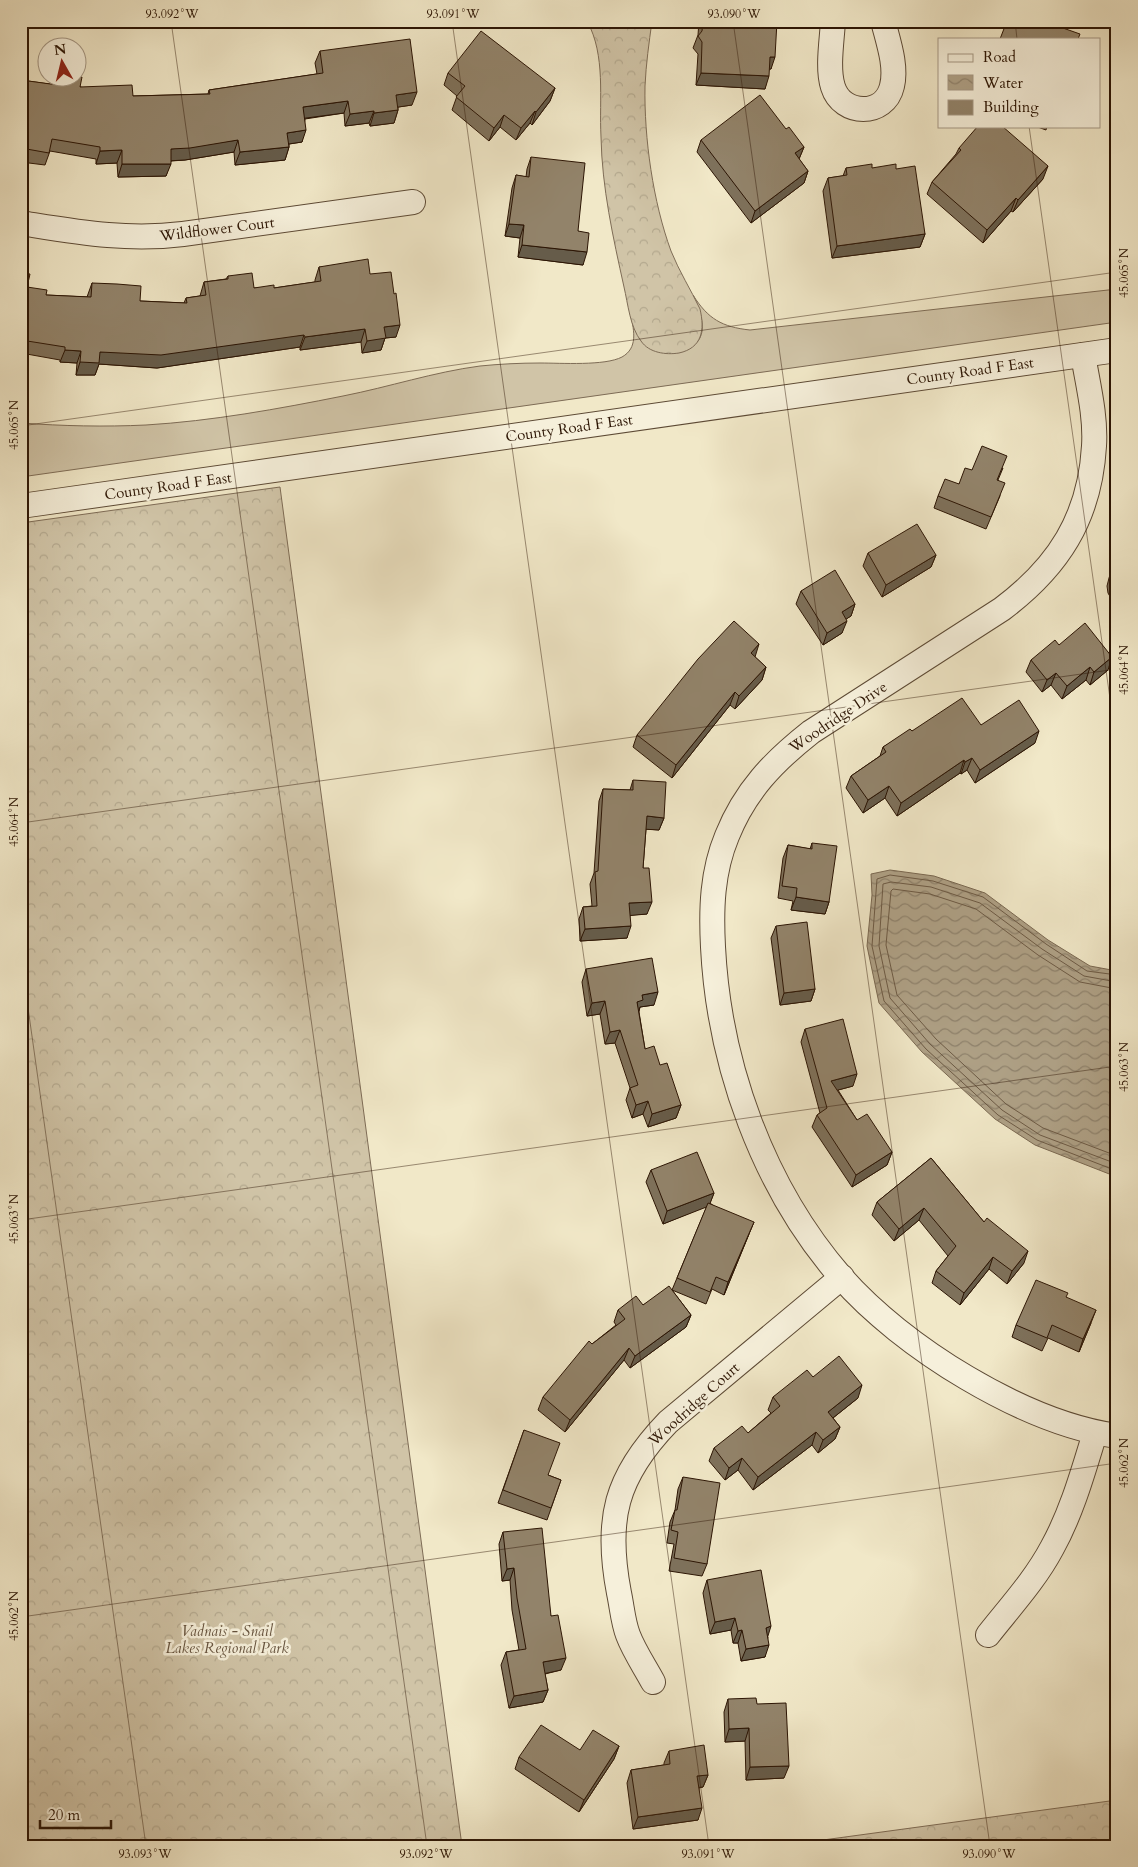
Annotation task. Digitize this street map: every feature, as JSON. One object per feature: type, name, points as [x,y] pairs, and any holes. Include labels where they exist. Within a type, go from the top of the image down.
[{"type":"street","points":[[833,21],[831,72],[833,87],[840,101],[854,109],[862,110],[877,106],[888,96],[892,88],[893,66],[884,21]]},
{"type":"street","name":"Wildflower Court","points":[[21,223],[92,234],[151,238],[412,202]]},
{"type":"street","name":"County Road F East","points":[[21,506],[1117,350]]},
{"type":"street","name":"Woodridge Drive","points":[[1083,355],[1092,411],[1094,445],[1090,479],[1081,512],[1066,543],[1048,569],[1026,591],[1002,609],[811,732],[783,754],[759,779],[739,809],[726,837],[716,868],[711,910],[714,974],[723,1032],[738,1090],[759,1144],[786,1197],[812,1238],[842,1277],[877,1312],[923,1349],[972,1381],[1025,1407],[1106,1434]]},
{"type":"street","name":"Woodridge Court","points":[[653,1682],[628,1634],[613,1553],[613,1523],[620,1495],[631,1468],[648,1443],[668,1422],[842,1277]]},
{"type":"street","points":[[988,1635],[1028,1585],[1051,1550],[1106,1434]]},
{"type":"green space","points":[[587,21],[652,21],[645,86],[646,127],[651,170],[659,212],[671,251],[700,309],[702,324],[700,337],[693,347],[687,351],[669,354],[653,351],[644,345],[637,335],[632,322],[606,194],[602,156],[599,63],[593,34]]},
{"type":"green space","points":[[1117,289],[1117,322],[21,477],[21,423],[115,426],[195,421],[319,401],[480,366],[518,363],[605,362],[622,357],[631,349],[634,339],[631,316],[636,332],[676,353],[695,344],[700,338],[702,323],[693,295],[710,316],[731,327],[750,330]]},
{"type":"green space","name":"Vadnais - Snail Lakes Regional Park","points":[[280,487],[462,1846],[21,1846],[21,523]]},
{"type":"green space","points":[[1117,1800],[1117,1846],[779,1846]]},
{"type":"water","points":[[890,870],[934,876],[985,893],[1048,940],[1090,966],[1117,971],[1117,1177],[1035,1145],[995,1119],[922,1052],[879,1003],[867,946],[872,895],[871,874]]},
{"type":"building","points":[[703,21],[777,21],[775,57],[770,57],[769,76],[701,73],[702,42],[698,36],[702,31]]},
{"type":"building","points":[[1007,21],[1043,21],[1080,34],[1078,38],[1000,38]]},
{"type":"building","points":[[481,31],[555,88],[521,128],[504,115],[494,128],[456,97],[465,86],[448,73]]},
{"type":"building","points":[[410,39],[417,92],[396,95],[398,110],[350,114],[348,101],[303,107],[306,130],[287,133],[289,147],[240,152],[238,140],[190,148],[171,149],[171,164],[122,164],[122,150],[100,151],[100,147],[52,139],[49,153],[21,148],[21,80],[38,82],[38,88],[88,88],[132,85],[133,96],[210,94],[209,90],[323,73],[320,51]]},
{"type":"building","points":[[760,95],[786,129],[789,127],[804,147],[795,153],[808,171],[755,211],[701,140]]},
{"type":"building","points":[[976,128],[1004,128],[1048,166],[1018,200],[1016,198],[987,230],[932,182],[961,150],[959,148]]},
{"type":"building","points":[[531,157],[585,163],[578,231],[589,233],[587,252],[522,245],[524,225],[509,224],[516,175],[529,177]]},
{"type":"building","points":[[872,164],[872,168],[896,164],[896,169],[915,166],[925,234],[837,246],[828,178],[847,175],[846,168]]},
{"type":"building","points":[[368,259],[370,274],[391,272],[394,294],[396,293],[400,325],[384,327],[386,338],[367,341],[365,329],[305,337],[304,335],[161,355],[100,352],[99,363],[80,362],[81,351],[65,350],[65,347],[21,340],[21,273],[30,274],[27,287],[47,290],[46,295],[91,297],[92,283],[117,284],[141,286],[140,301],[187,303],[186,298],[206,295],[204,282],[228,279],[228,276],[252,273],[254,288],[274,285],[274,288],[321,281],[319,267]]},
{"type":"building","points":[[982,446],[1007,456],[997,480],[1005,483],[991,517],[938,496],[945,479],[959,484],[965,468],[972,470]]},
{"type":"building","points":[[917,524],[936,555],[886,585],[868,553]]},
{"type":"building","points":[[1117,560],[1117,588],[1111,573],[1113,565]]},
{"type":"building","points":[[835,570],[855,604],[842,612],[847,621],[827,633],[801,591]]},
{"type":"building","points":[[734,621],[759,644],[751,653],[766,667],[739,696],[735,692],[676,765],[637,735],[698,659]]},
{"type":"building","points":[[1085,623],[1112,657],[1094,672],[1090,667],[1067,686],[1056,673],[1047,680],[1031,660],[1055,640],[1059,645]]},
{"type":"building","points":[[962,698],[981,725],[1019,700],[1039,731],[980,770],[972,758],[965,762],[964,760],[901,803],[889,786],[868,800],[851,776],[886,752],[883,747],[910,729],[912,731]]},
{"type":"building","points":[[633,780],[666,782],[664,818],[647,816],[643,868],[649,868],[652,902],[629,903],[631,926],[585,929],[583,907],[597,906],[595,872],[598,871],[603,789],[633,790]]},
{"type":"building","points":[[812,843],[837,846],[829,902],[796,897],[797,888],[782,886],[788,845],[812,849]]},
{"type":"building","points":[[807,922],[815,989],[784,993],[776,926]]},
{"type":"building","points":[[652,958],[658,992],[642,995],[643,1000],[637,1002],[645,1049],[654,1046],[660,1065],[667,1063],[681,1105],[652,1114],[648,1101],[636,1105],[630,1088],[638,1085],[620,1030],[610,1032],[605,1001],[592,1003],[586,969]]},
{"type":"building","points":[[843,1019],[857,1074],[831,1081],[857,1120],[867,1114],[892,1152],[856,1175],[817,1115],[827,1108],[805,1029]]},
{"type":"building","points":[[697,1152],[714,1193],[667,1211],[651,1170]]},
{"type":"building","points":[[931,1158],[984,1222],[987,1218],[1028,1251],[1012,1271],[993,1257],[964,1293],[936,1271],[956,1246],[924,1208],[899,1229],[877,1202]]},
{"type":"building","points":[[708,1203],[754,1222],[728,1282],[716,1277],[710,1292],[677,1278]]},
{"type":"building","points":[[1036,1280],[1068,1293],[1066,1297],[1096,1310],[1083,1339],[1052,1325],[1047,1338],[1016,1325]]},
{"type":"building","points":[[669,1286],[691,1315],[635,1356],[629,1348],[570,1420],[543,1397],[589,1341],[592,1344],[625,1319],[618,1310],[636,1296],[643,1305]]},
{"type":"building","points":[[839,1356],[862,1385],[828,1412],[840,1427],[823,1440],[816,1432],[758,1477],[742,1458],[729,1468],[714,1448],[742,1426],[748,1433],[780,1406],[773,1397],[807,1370],[813,1377]]},
{"type":"building","points":[[524,1430],[560,1443],[548,1475],[561,1480],[551,1508],[503,1490]]},
{"type":"building","points":[[683,1477],[720,1483],[707,1564],[674,1558],[678,1532],[671,1530]]},
{"type":"building","points":[[542,1528],[551,1616],[558,1615],[566,1658],[543,1662],[548,1690],[514,1696],[506,1652],[526,1649],[514,1568],[507,1569],[503,1532]]},
{"type":"building","points":[[761,1570],[771,1626],[766,1628],[769,1645],[746,1649],[742,1630],[738,1631],[735,1618],[715,1622],[707,1580]]},
{"type":"building","points":[[756,1698],[757,1704],[786,1703],[789,1766],[750,1767],[749,1728],[729,1729],[728,1699]]},
{"type":"building","points":[[541,1725],[580,1750],[593,1730],[619,1746],[584,1800],[519,1757]]},
{"type":"building","points":[[704,1745],[708,1775],[697,1776],[702,1808],[638,1817],[631,1770],[670,1764],[669,1751]]}]
